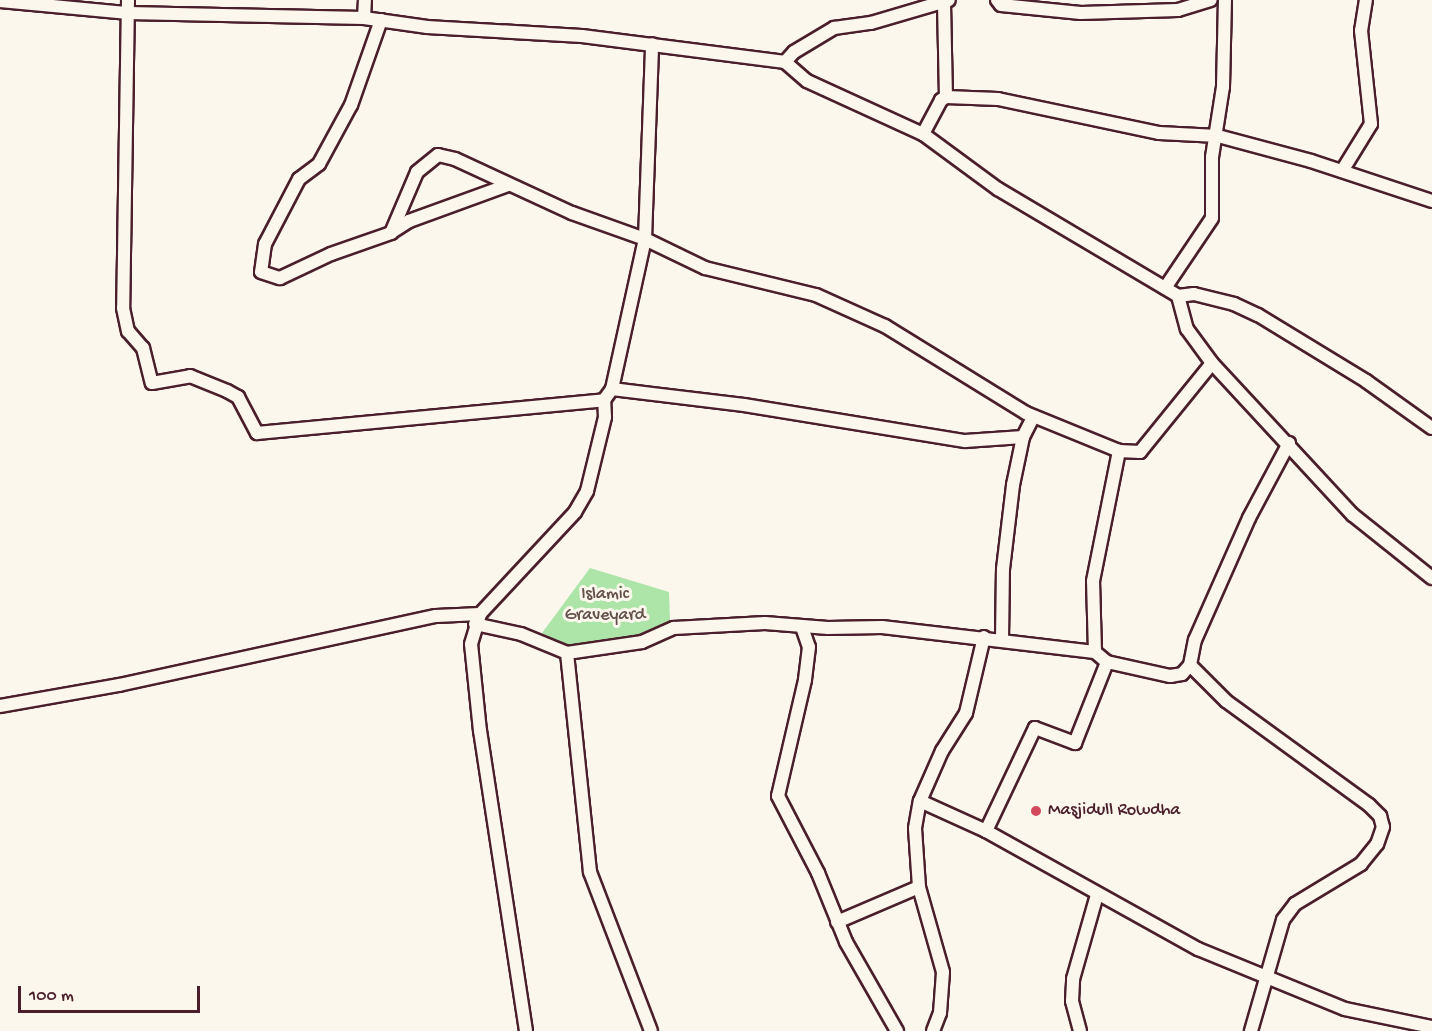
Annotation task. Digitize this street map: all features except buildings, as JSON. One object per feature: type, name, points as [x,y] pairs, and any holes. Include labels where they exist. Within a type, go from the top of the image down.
[{"type":"street","points":[[364,18],[365,0]]},
{"type":"street","points":[[997,0],[1001,5],[1081,13],[1178,10],[1211,0]]},
{"type":"street","points":[[1165,288],[1212,218],[1212,156],[1218,136],[1225,0]]},
{"type":"street","points":[[1342,171],[1371,124],[1361,31],[1366,0]]},
{"type":"street","points":[[0,1],[364,18],[427,27],[571,35],[785,62],[807,81],[923,134],[998,189],[1178,296],[1204,296],[1258,315],[1356,375],[1432,428]]},
{"type":"street","points":[[785,62],[794,51],[834,28],[871,23],[946,1],[946,97]]},
{"type":"street","points":[[128,6],[121,263],[123,308],[128,331],[143,348],[152,382],[190,376],[227,391],[238,397],[257,433],[604,400]]},
{"type":"street","points":[[381,20],[351,105],[319,164],[298,179],[265,244],[261,272],[280,278],[331,254],[392,233],[409,221],[508,185]]},
{"type":"street","points":[[526,1031],[480,732],[471,644],[477,619],[574,512],[587,491],[605,417],[604,400],[612,389],[645,239],[652,45]]},
{"type":"street","points":[[923,134],[940,100],[946,97],[998,99],[1159,133],[1218,136],[1342,171],[1432,201]]},
{"type":"street","points":[[392,233],[417,172],[438,155],[455,159],[508,185],[645,239],[705,268],[816,295],[885,326],[1033,417],[1119,451],[1140,452],[1212,363]]},
{"type":"street","points":[[1178,296],[1187,329],[1212,363],[1289,443],[1353,515],[1432,578]]},
{"type":"street","points":[[612,389],[744,405],[965,441],[1023,437]]},
{"type":"street","points":[[1002,639],[1003,569],[1023,437],[1033,417]]},
{"type":"street","points":[[0,706],[130,683],[436,616],[477,619],[567,653],[642,642],[674,628],[765,623],[802,627],[882,627],[1002,639],[1095,652],[1107,662],[1170,676],[1182,675],[1190,664],[1195,640],[1249,518],[1289,443]]},
{"type":"street","points":[[1095,652],[1093,581],[1119,451]]},
{"type":"street","points":[[802,627],[809,647],[805,680],[778,796],[818,873],[837,922],[897,1031]]},
{"type":"street","points":[[933,1031],[940,1013],[943,972],[919,887],[915,828],[920,801],[942,751],[966,713],[984,637]]},
{"type":"street","points":[[567,653],[590,872],[651,1031]]},
{"type":"street","points":[[986,831],[1035,728],[1075,743],[1107,662]]},
{"type":"street","points":[[1190,664],[1226,701],[1380,816],[1383,827],[1377,844],[1361,864],[1295,904],[1283,920],[1251,1031]]},
{"type":"street","points":[[920,801],[986,831],[1097,895],[1198,949],[1345,1009],[1432,1028]]},
{"type":"street","points":[[837,922],[919,887]]},
{"type":"street","points":[[1080,1031],[1072,1001],[1073,979],[1097,895]]},
{"type":"green space","name":"Islamic Graveyard","points":[[590,568],[669,592],[670,621],[650,633],[569,647],[542,633]]},
{"type":"place","name":"Masjidull Rowdha","points":[[1036,811]]}]
